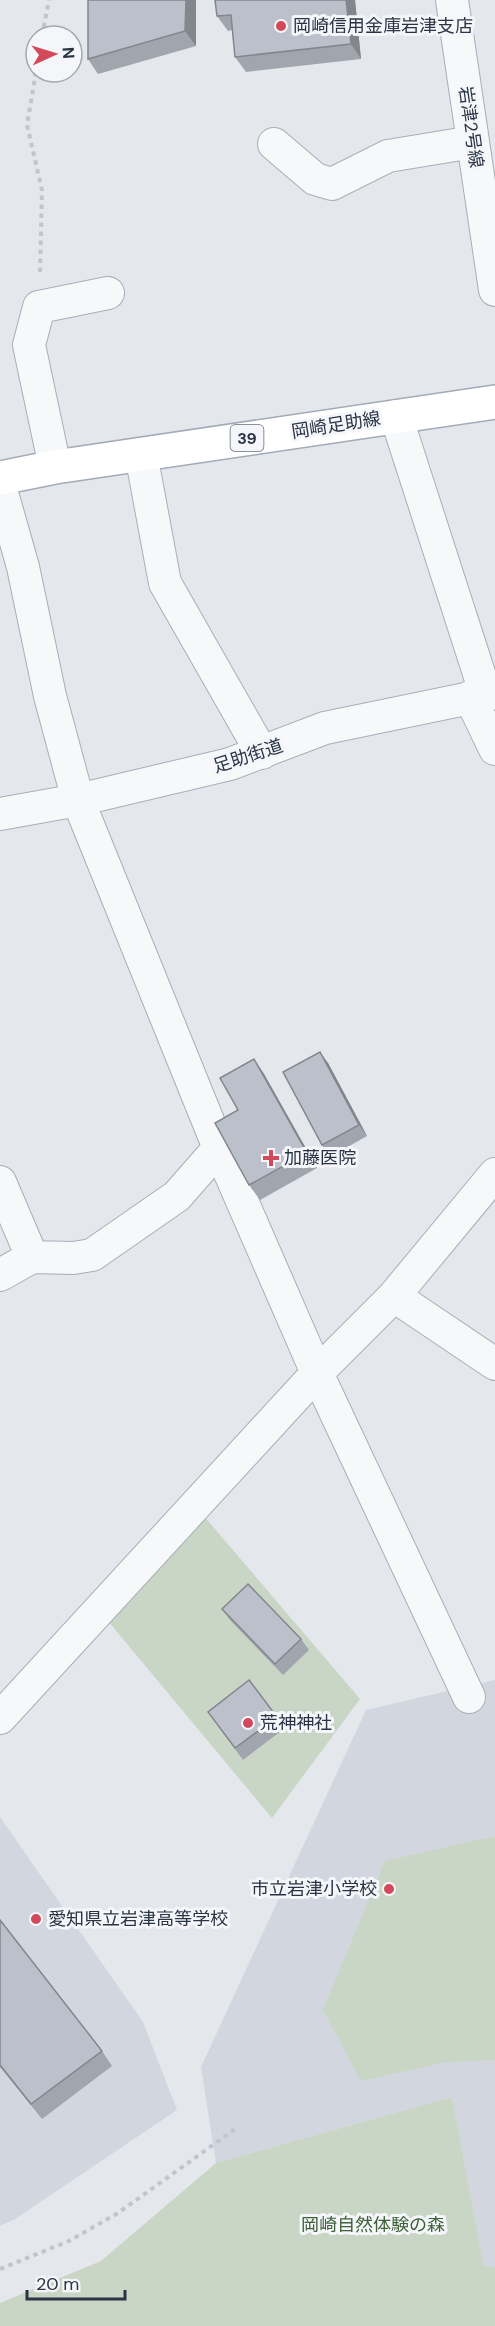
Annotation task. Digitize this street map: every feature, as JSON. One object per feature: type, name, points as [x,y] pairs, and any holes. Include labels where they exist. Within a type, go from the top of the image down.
[{"type":"main road","name":"岡崎足助線","points":[[0,478],[55,467],[495,402]]},
{"type":"street","name":"岩津2号線","points":[[452,0],[495,290]]},
{"type":"street","points":[[274,144],[315,179],[332,184],[388,156],[473,142]]},
{"type":"street","points":[[55,467],[29,345],[39,307],[108,293]]},
{"type":"street","points":[[396,416],[484,695],[495,749]]},
{"type":"street","points":[[141,454],[165,583],[262,753]]},
{"type":"street","points":[[0,486],[23,567],[50,696],[78,800],[219,1148],[317,1373],[469,1697]]},
{"type":"street","name":"足助街道","points":[[0,814],[78,800],[230,764],[325,728],[484,695]]},
{"type":"street","points":[[0,1275],[32,1257],[73,1258],[92,1255],[177,1196],[219,1148]]},
{"type":"street","points":[[0,1718],[317,1373],[394,1296],[495,1174]]},
{"type":"street","points":[[0,1182],[32,1257]]},
{"type":"street","points":[[394,1296],[495,1364]]},
{"type":"path","points":[[44,24],[49,0]]},
{"type":"path","points":[[34,84],[27,125],[42,190],[39,307]]},
{"type":"path","points":[[0,2269],[69,2241],[118,2213],[238,2127]]},
{"type":"shaded area","name":"市立岩津小学校","points":[[495,1680],[495,2266],[484,2268],[452,2097],[216,2163],[201,2067],[366,1710]]},
{"type":"shaded area","name":"愛知県立岩津高等学校","points":[[0,1817],[143,2022],[177,2110],[15,2219],[0,2226]]},
{"type":"green space","points":[[203,1515],[360,1699],[272,1818],[103,1615]]},
{"type":"green space","points":[[495,1836],[495,2060],[446,2062],[361,2081],[323,2010],[385,1861]]},
{"type":"green space","name":"岡崎自然体験の森","points":[[452,2097],[484,2267],[495,2266],[495,2326],[0,2326],[0,2303],[101,2261],[216,2163]]},
{"type":"building","points":[[88,0],[186,0],[185,31],[88,59]]},
{"type":"building","points":[[215,0],[346,0],[351,44],[235,57],[231,15],[217,16]]},
{"type":"building","points":[[320,1052],[359,1125],[322,1145],[283,1072]]},
{"type":"building","points":[[254,1059],[307,1153],[249,1185],[215,1123],[238,1110],[220,1078]]},
{"type":"building","points":[[248,1584],[301,1639],[275,1664],[222,1609]]},
{"type":"building","points":[[249,1680],[277,1717],[235,1748],[208,1712]]},
{"type":"building","points":[[0,1920],[102,2051],[31,2104],[0,2065]]},
{"type":"place","name":"岡崎信用金庫岩津支店","points":[[281,26]]},
{"type":"place","name":"加藤医院","points":[[271,1158]]},
{"type":"place","name":"荒神神社","points":[[248,1723]]},
{"type":"place","name":"市立岩津小学校","points":[[389,1889]]},
{"type":"place","name":"愛知県立岩津高等学校","points":[[36,1919]]}]
